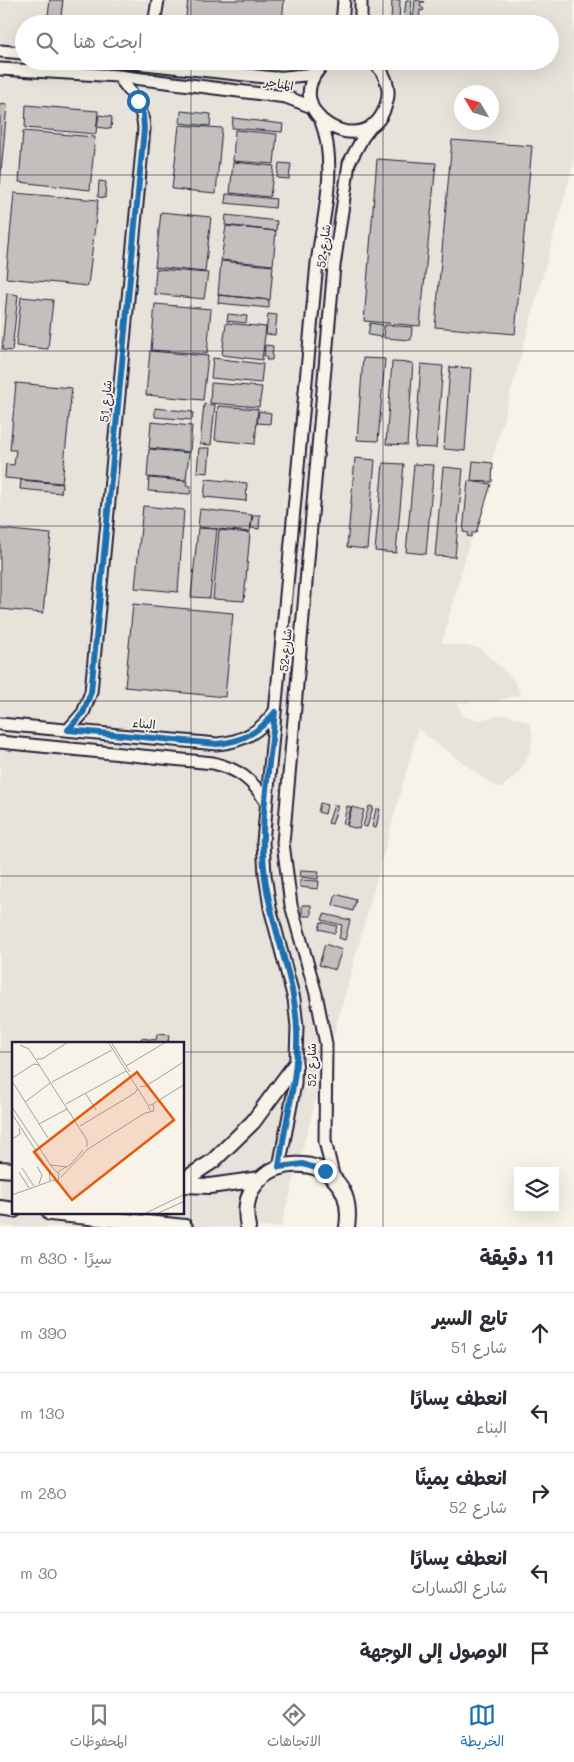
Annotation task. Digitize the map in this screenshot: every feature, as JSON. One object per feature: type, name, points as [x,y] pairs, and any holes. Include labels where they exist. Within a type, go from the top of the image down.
[{"type":"street","points":[[156,15],[158,0]]},
{"type":"street","points":[[343,15],[344,0]]},
{"type":"street","points":[[361,0],[361,15]]},
{"type":"street","points":[[0,50],[15,52]]},
{"type":"street","name":"المناجر","points":[[0,69],[15,70]]},
{"type":"street","name":"المناجر","points":[[17,70],[118,76],[279,96],[312,107]]},
{"type":"street","name":"المناجر","points":[[198,70],[275,78],[315,74]]},
{"type":"street","points":[[312,107],[310,90],[315,74],[319,70]]},
{"type":"street","name":"شارع 52","points":[[334,1179],[325,1141],[326,1044],[316,994],[291,905],[283,843],[334,266],[349,163],[363,137],[386,108],[388,86],[379,70]]},
{"type":"street","name":"شارع 51","points":[[68,730],[83,713],[91,692],[144,129],[143,114],[138,101],[118,76]]},
{"type":"street","name":"شارع 52","points":[[279,1167],[295,1084],[297,1042],[294,999],[270,908],[263,842],[316,273],[329,174],[329,147],[321,121],[312,107]]},
{"type":"street","points":[[321,121],[330,128],[346,132],[362,131],[372,125]]},
{"type":"street","name":"البناء","points":[[0,724],[217,744],[231,743],[256,732],[275,712]]},
{"type":"street","points":[[0,742],[213,762],[230,767],[245,775],[257,787],[266,802]]},
{"type":"street","points":[[185,1179],[213,1161],[253,1122],[295,1065]]},
{"type":"street","points":[[248,1227],[247,1204],[252,1191],[260,1179],[279,1167],[303,1164],[314,1166],[334,1179],[345,1196],[348,1217],[347,1227]]},
{"type":"street","points":[[185,1185],[210,1186],[260,1179]]},
{"type":"street","points":[[60,1214],[185,1227]]},
{"type":"shaded area","points":[[0,0],[574,0],[574,162],[442,643],[480,648],[514,680],[521,695],[496,701],[458,703],[462,716],[479,720],[506,714],[530,723],[533,738],[529,754],[519,772],[501,788],[491,784],[418,729],[281,1227],[0,1227]]},
{"type":"building","points":[[50,0],[63,0],[61,15],[48,15]]},
{"type":"building","points":[[188,0],[284,0],[283,15],[186,15]]},
{"type":"building","points":[[392,0],[400,0],[399,15],[391,15]]},
{"type":"building","points":[[406,0],[412,0],[410,15],[404,15]]},
{"type":"building","points":[[415,0],[425,2],[421,2],[420,6],[424,9],[423,11],[420,10],[420,15],[414,15]]},
{"type":"building","points":[[0,104],[7,105],[0,185]]},
{"type":"building","points":[[26,105],[98,111],[96,134],[25,128]]},
{"type":"building","points":[[181,111],[211,114],[210,126],[180,123]]},
{"type":"building","points":[[99,115],[112,117],[111,129],[97,127]]},
{"type":"building","points":[[233,118],[283,124],[282,132],[232,128]]},
{"type":"building","points":[[179,125],[222,128],[216,193],[172,189]]},
{"type":"building","points":[[235,130],[277,134],[274,164],[233,161]]},
{"type":"building","points":[[23,131],[95,137],[90,190],[19,182]]},
{"type":"building","points":[[452,140],[532,146],[515,334],[435,327]]},
{"type":"building","points":[[377,159],[436,163],[420,326],[364,321]]},
{"type":"building","points":[[233,162],[274,166],[270,197],[230,193]]},
{"type":"building","points":[[279,163],[291,164],[289,179],[277,178]]},
{"type":"building","points":[[99,181],[106,182],[105,198],[98,197]]},
{"type":"building","points":[[14,193],[98,200],[88,286],[6,278]]},
{"type":"building","points":[[226,194],[276,199],[275,208],[225,203]]},
{"type":"building","points":[[161,212],[211,217],[205,272],[155,267]]},
{"type":"building","points":[[226,215],[277,221],[276,231],[225,225]]},
{"type":"building","points":[[226,226],[276,231],[273,265],[221,260]]},
{"type":"building","points":[[221,261],[273,266],[270,300],[218,295]]},
{"type":"building","points":[[156,269],[208,273],[204,299],[154,294]]},
{"type":"building","points":[[7,293],[18,295],[12,351],[2,350]]},
{"type":"building","points":[[219,295],[269,300],[269,308],[218,303]]},
{"type":"building","points":[[21,297],[53,300],[48,349],[16,346]]},
{"type":"building","points":[[155,304],[211,309],[207,354],[151,350]]},
{"type":"building","points":[[228,314],[247,316],[246,323],[227,321]]},
{"type":"building","points":[[268,314],[277,315],[275,335],[266,334]]},
{"type":"building","points":[[226,323],[266,327],[262,360],[222,355]]},
{"type":"building","points":[[370,323],[383,325],[382,337],[368,335]]},
{"type":"building","points":[[385,325],[412,327],[411,340],[384,338]]},
{"type":"building","points":[[265,345],[273,346],[272,360],[266,360],[267,356],[264,356]]},
{"type":"building","points":[[150,351],[208,356],[203,400],[146,395]]},
{"type":"building","points":[[213,358],[263,364],[261,383],[211,378]]},
{"type":"building","points":[[363,358],[385,359],[378,441],[357,440]]},
{"type":"building","points":[[392,362],[413,363],[407,445],[386,444]]},
{"type":"building","points":[[421,364],[443,366],[436,448],[415,447]]},
{"type":"building","points":[[450,367],[471,368],[465,451],[444,449]]},
{"type":"building","points":[[16,383],[72,388],[62,483],[5,478],[6,464],[14,465],[16,450],[10,450]]},
{"type":"building","points":[[211,383],[262,387],[259,407],[210,403]]},
{"type":"building","points":[[204,404],[215,405],[211,445],[200,444]]},
{"type":"building","points":[[218,406],[258,409],[255,444],[215,440]]},
{"type":"building","points":[[155,408],[193,412],[192,420],[155,417]]},
{"type":"building","points":[[259,411],[271,413],[270,424],[257,423]]},
{"type":"building","points":[[151,422],[192,426],[190,452],[149,448]]},
{"type":"building","points":[[199,448],[210,448],[208,473],[197,472]]},
{"type":"building","points":[[149,449],[189,453],[186,480],[147,477]]},
{"type":"building","points":[[355,458],[375,460],[367,549],[347,547]]},
{"type":"building","points":[[473,461],[493,463],[492,482],[471,481]]},
{"type":"building","points":[[383,463],[404,464],[396,553],[375,551]]},
{"type":"building","points":[[414,464],[434,465],[426,554],[406,552]]},
{"type":"building","points":[[443,467],[463,469],[455,557],[435,556]]},
{"type":"building","points":[[149,478],[187,481],[186,485],[191,486],[190,494],[148,491]]},
{"type":"building","points":[[206,479],[247,483],[246,501],[204,497]]},
{"type":"building","points":[[21,480],[62,484],[61,493],[20,489]]},
{"type":"building","points":[[468,481],[491,484],[476,533],[472,533],[471,537],[467,536],[468,533],[463,532]]},
{"type":"building","points":[[143,506],[184,510],[178,592],[135,588]]},
{"type":"building","points":[[200,509],[252,515],[250,532],[198,527]]},
{"type":"building","points":[[253,515],[260,515],[259,529],[251,528]]},
{"type":"building","points":[[198,528],[217,529],[210,598],[191,597]]},
{"type":"building","points":[[0,529],[51,534],[43,613],[0,609]]},
{"type":"building","points":[[219,530],[250,533],[244,601],[213,599]]},
{"type":"building","points":[[133,604],[233,613],[225,697],[125,687]]},
{"type":"building","points":[[320,803],[327,805],[325,814],[318,812]]},
{"type":"building","points":[[334,805],[338,806],[332,824],[328,823]]},
{"type":"building","points":[[347,806],[351,807],[347,824],[343,824]]},
{"type":"building","points":[[369,806],[373,807],[367,827],[363,826]]},
{"type":"building","points":[[352,807],[364,810],[359,829],[347,826]]},
{"type":"building","points":[[376,809],[380,809],[376,828],[372,827]]},
{"type":"building","points":[[301,870],[319,871],[318,879],[300,877]]},
{"type":"building","points":[[300,880],[319,881],[318,889],[300,887]]},
{"type":"building","points":[[336,894],[356,900],[353,911],[333,905]]},
{"type":"building","points":[[302,905],[311,905],[311,916],[302,916]]},
{"type":"building","points":[[324,914],[350,920],[345,940],[339,938],[342,925],[322,920]]},
{"type":"building","points":[[321,922],[337,926],[335,933],[319,929]]},
{"type":"building","points":[[325,944],[342,950],[335,970],[319,965]]},
{"type":"building","points":[[157,1034],[169,1035],[168,1042],[141,1042],[141,1038],[156,1040]]},
{"type":"route","points":[[138,101],[143,114],[144,129],[91,692],[83,713],[68,730],[217,744],[231,743],[256,732],[267,723],[275,712],[263,842],[265,875],[270,908],[294,999],[297,1027],[295,1084],[279,1167],[303,1164],[325,1171]]}]
